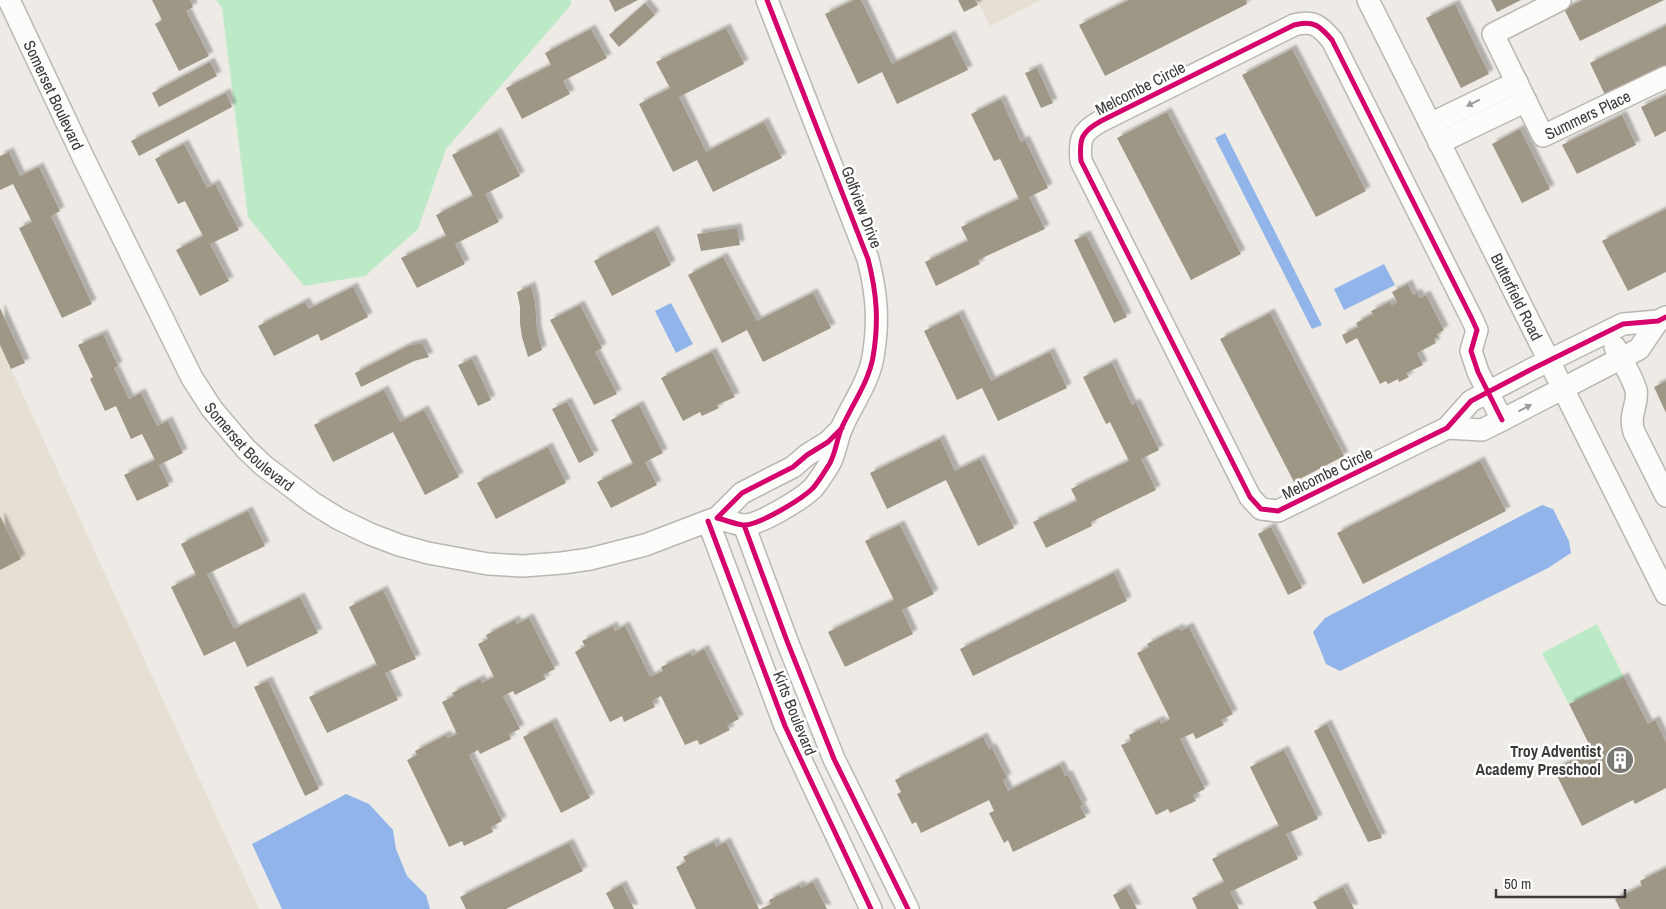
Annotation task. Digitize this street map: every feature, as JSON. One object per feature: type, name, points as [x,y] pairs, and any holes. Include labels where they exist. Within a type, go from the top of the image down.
[{"type":"street","name":"Somerset Boulevard","points":[[9,0],[172,341],[192,378],[212,409],[231,433],[264,466],[289,487],[339,519],[370,534],[428,553],[488,564],[524,566],[590,559],[645,545],[713,520]]},
{"type":"street","name":"Golfview Drive","points":[[744,525],[771,516],[813,488],[831,461],[842,428],[873,360],[877,329],[874,284],[860,234],[810,113],[767,0]]},
{"type":"street","name":"Butterfield Road","points":[[1368,0],[1666,594]]},
{"type":"street","name":"Summers Place","points":[[1560,0],[1493,34],[1543,136],[1666,77]]},
{"type":"street","name":"Melcombe Circle","points":[[1502,420],[1488,392],[1478,372],[1471,350],[1477,330],[1472,317],[1332,40],[1316,24],[1305,22],[1294,25],[1101,121],[1083,134],[1080,148],[1081,161],[1250,497],[1261,508],[1278,512],[1447,428],[1471,402],[1488,392],[1622,324],[1662,319]]},
{"type":"street","points":[[1435,133],[1521,91]]},
{"type":"street","name":"Melcombe Circle","points":[[1447,428],[1482,430],[1622,360],[1639,350],[1662,319]]},
{"type":"street","points":[[1608,332],[1636,390],[1631,423],[1634,432],[1666,496]]},
{"type":"street","name":"Golfview Drive","points":[[713,520],[742,493],[793,467],[807,455],[828,442],[842,428]]},
{"type":"street","points":[[713,520],[744,525]]},
{"type":"street","name":"Kirts Boulevard","points":[[713,520],[785,726],[871,909]]},
{"type":"street","name":"Kirts Boulevard","points":[[744,525],[787,641],[834,758],[908,909]]},
{"type":"shaded area","points":[[977,0],[1041,0],[990,26]]},
{"type":"shaded area","points":[[0,345],[11,369],[259,909],[0,909]]},
{"type":"green space","points":[[216,0],[571,0],[571,5],[446,149],[418,229],[365,276],[304,286],[248,217],[222,8]]},
{"type":"green space","points":[[1597,624],[1624,677],[1569,704],[1542,653]]},
{"type":"water","points":[[1225,133],[1322,325],[1312,329],[1215,138]]},
{"type":"water","points":[[1384,264],[1395,285],[1344,310],[1334,289]]},
{"type":"water","points":[[671,303],[693,344],[676,353],[655,311]]},
{"type":"water","points":[[1542,505],[1553,509],[1569,541],[1571,553],[1548,568],[1340,671],[1326,664],[1313,632],[1325,618]]},
{"type":"water","points":[[346,794],[369,804],[393,830],[396,849],[407,876],[426,895],[430,909],[282,909],[252,844]]},
{"type":"building","points":[[152,0],[190,0],[193,7],[186,11],[209,56],[179,71],[155,24],[162,20]]},
{"type":"building","points":[[609,0],[638,0],[615,12]]},
{"type":"building","points":[[854,0],[861,0],[892,64],[951,35],[968,70],[897,104],[882,72],[858,84],[825,14]]},
{"type":"building","points":[[958,0],[975,0],[978,5],[964,12]]},
{"type":"building","points":[[1129,0],[1246,0],[1247,4],[1105,76],[1079,25]]},
{"type":"building","points":[[1491,0],[1521,0],[1497,12]]},
{"type":"building","points":[[1583,0],[1664,0],[1580,41],[1564,9]]},
{"type":"building","points":[[645,3],[655,15],[619,47],[609,35]]},
{"type":"building","points":[[1455,4],[1489,74],[1461,88],[1426,18]]},
{"type":"building","points":[[1666,26],[1666,65],[1605,95],[1590,63]]},
{"type":"building","points":[[726,28],[744,64],[679,97],[706,152],[764,122],[782,158],[713,192],[697,160],[673,172],[639,104],[670,88],[656,62]]},
{"type":"building","points":[[591,29],[607,58],[563,81],[570,94],[522,119],[506,88],[551,65],[545,53]]},
{"type":"building","points":[[1292,49],[1366,191],[1316,217],[1242,75]]},
{"type":"building","points":[[210,62],[217,76],[159,107],[152,93]]},
{"type":"building","points":[[1037,68],[1053,103],[1041,108],[1025,73]]},
{"type":"building","points":[[226,93],[232,107],[139,156],[131,141]]},
{"type":"building","points":[[1666,95],[1666,131],[1655,137],[1641,107]]},
{"type":"building","points":[[1001,99],[1021,142],[1025,140],[1048,188],[1029,197],[1045,229],[978,260],[980,264],[936,286],[925,262],[968,241],[961,227],[1019,199],[1000,159],[994,161],[971,114]]},
{"type":"building","points":[[1167,112],[1241,254],[1191,280],[1117,138]]},
{"type":"building","points":[[1622,115],[1636,145],[1577,174],[1562,145]]},
{"type":"building","points":[[1520,129],[1550,189],[1522,203],[1492,144]]},
{"type":"building","points":[[497,132],[520,176],[485,194],[499,222],[455,244],[465,264],[417,288],[401,258],[446,236],[436,215],[473,196],[452,155]]},
{"type":"building","points":[[184,144],[207,188],[215,184],[239,230],[210,244],[229,281],[200,296],[176,250],[203,236],[185,201],[178,204],[155,159]]},
{"type":"building","points":[[9,152],[20,176],[39,167],[60,211],[51,216],[92,304],[62,318],[19,228],[32,222],[13,184],[0,190],[0,156]]},
{"type":"building","points":[[1666,209],[1666,272],[1628,291],[1602,241]]},
{"type":"building","points":[[737,228],[740,245],[701,251],[697,234]]},
{"type":"building","points":[[654,230],[671,265],[612,296],[594,261]]},
{"type":"building","points":[[1086,235],[1127,317],[1114,323],[1074,240]]},
{"type":"building","points":[[723,257],[757,321],[813,293],[831,328],[763,362],[747,330],[722,343],[688,275]]},
{"type":"building","points":[[1408,284],[1413,295],[1417,293],[1420,298],[1426,295],[1444,330],[1437,334],[1438,337],[1434,339],[1436,343],[1417,353],[1423,365],[1406,373],[1409,377],[1399,382],[1398,379],[1388,384],[1386,381],[1380,384],[1357,338],[1346,344],[1342,335],[1358,327],[1356,323],[1373,314],[1371,311],[1390,302],[1392,305],[1397,302],[1392,292]]},
{"type":"building","points":[[531,286],[535,301],[537,331],[542,350],[528,357],[522,337],[517,292]]},
{"type":"building","points":[[353,287],[368,317],[321,341],[318,334],[274,356],[258,326],[305,302],[309,309]]},
{"type":"building","points":[[580,305],[602,348],[595,352],[617,394],[594,405],[550,320]]},
{"type":"building","points":[[0,308],[25,363],[11,369],[0,345]]},
{"type":"building","points":[[1270,313],[1344,456],[1294,482],[1220,339]]},
{"type":"building","points":[[959,314],[991,381],[1050,352],[1067,388],[998,421],[982,388],[957,400],[924,331]]},
{"type":"building","points":[[103,334],[118,366],[114,368],[129,399],[141,393],[157,426],[168,421],[183,453],[159,465],[169,486],[137,501],[124,475],[155,460],[142,434],[131,439],[116,406],[105,411],[90,379],[93,377],[78,345]]},
{"type":"building","points":[[422,343],[429,357],[414,361],[361,387],[355,373],[408,346]]},
{"type":"building","points":[[712,352],[735,397],[717,405],[719,408],[702,416],[700,412],[683,421],[661,378]]},
{"type":"building","points":[[472,359],[491,400],[478,406],[458,365]]},
{"type":"building","points":[[1112,363],[1132,405],[1136,403],[1159,450],[1141,459],[1156,490],[1091,522],[1092,526],[1046,548],[1033,522],[1077,501],[1071,489],[1129,461],[1110,422],[1106,424],[1083,377]]},
{"type":"building","points":[[1666,381],[1666,413],[1654,387]]},
{"type":"building","points":[[384,390],[400,422],[424,410],[459,477],[425,495],[393,432],[333,462],[314,425]]},
{"type":"building","points":[[567,402],[594,455],[579,463],[552,409]]},
{"type":"building","points":[[639,405],[663,453],[645,462],[657,485],[611,508],[597,482],[633,464],[611,420]]},
{"type":"building","points":[[940,439],[955,471],[980,459],[1014,528],[978,546],[946,480],[887,509],[870,473]]},
{"type":"building","points":[[548,447],[566,483],[496,519],[477,483]]},
{"type":"building","points":[[1480,461],[1506,511],[1363,584],[1337,533]]},
{"type":"building","points":[[248,511],[265,546],[207,574],[234,629],[300,597],[318,633],[247,667],[235,641],[204,656],[171,587],[196,575],[181,544]]},
{"type":"building","points":[[0,516],[21,559],[0,570]]},
{"type":"building","points":[[900,525],[934,594],[902,610],[913,634],[845,667],[828,632],[894,600],[865,541]]},
{"type":"building","points":[[1271,527],[1302,588],[1288,595],[1258,534]]},
{"type":"building","points":[[1114,573],[1127,601],[973,676],[960,649]]},
{"type":"building","points":[[383,590],[416,659],[385,673],[398,700],[327,733],[309,697],[377,665],[349,607]]},
{"type":"building","points":[[529,618],[555,669],[543,675],[546,679],[515,695],[513,691],[503,696],[520,729],[509,734],[511,739],[480,754],[478,750],[469,755],[502,821],[491,827],[493,832],[464,846],[462,841],[449,847],[407,760],[417,755],[415,751],[446,735],[448,738],[457,734],[442,702],[454,696],[452,693],[480,679],[482,683],[494,677],[478,644],[488,639],[486,635],[515,620],[517,624]]},
{"type":"building","points":[[613,626],[615,631],[625,626],[650,677],[663,671],[661,667],[690,653],[692,656],[704,649],[739,719],[727,725],[730,730],[700,745],[697,740],[685,745],[661,696],[652,701],[655,707],[624,722],[622,716],[610,722],[575,652],[585,646],[582,641]]},
{"type":"building","points":[[1189,627],[1233,714],[1221,720],[1224,725],[1196,739],[1193,733],[1180,739],[1205,789],[1193,795],[1196,801],[1170,813],[1168,809],[1156,815],[1121,745],[1131,741],[1129,735],[1160,720],[1161,724],[1170,719],[1137,653],[1149,647],[1147,644],[1179,628],[1180,631]]},
{"type":"building","name":"Troy Adventist Academy Preschool","points":[[1624,677],[1648,724],[1655,720],[1666,742],[1666,788],[1635,804],[1633,800],[1582,826],[1554,770],[1592,750],[1569,704]]},
{"type":"building","points":[[268,681],[319,789],[305,796],[254,687]]},
{"type":"building","points":[[552,722],[590,798],[561,813],[523,737]]},
{"type":"building","points":[[1327,724],[1382,838],[1368,842],[1314,731]]},
{"type":"building","points":[[983,737],[989,749],[992,748],[1007,778],[1003,780],[1008,791],[1060,765],[1065,776],[1068,775],[1083,805],[1080,806],[1086,817],[1013,852],[1008,840],[1004,843],[989,813],[994,811],[989,800],[921,833],[916,822],[912,824],[897,794],[901,792],[895,780]]},
{"type":"building","points":[[1284,750],[1318,819],[1286,834],[1298,859],[1230,892],[1239,909],[1197,909],[1192,898],[1224,882],[1212,859],[1279,826],[1250,767]]},
{"type":"building","points":[[714,842],[716,847],[726,842],[759,909],[696,909],[676,867],[686,862],[683,857]]},
{"type":"building","points":[[569,843],[583,871],[506,909],[466,909],[460,897]]},
{"type":"building","points":[[1666,868],[1666,909],[1620,909],[1615,899],[1642,886],[1640,881]]},
{"type":"building","points":[[813,882],[827,909],[760,909],[771,904],[769,900],[800,885],[801,888]]},
{"type":"building","points":[[622,885],[634,909],[614,909],[606,893]]},
{"type":"building","points":[[1343,887],[1354,909],[1317,909],[1313,902]]},
{"type":"building","points":[[1126,888],[1137,909],[1120,909],[1113,895]]},
{"type":"cycle path","points":[[767,0],[868,259],[876,308],[875,344],[868,375],[860,393],[842,427],[840,431],[832,459],[813,488],[800,499],[750,524],[743,525],[717,518],[742,493],[793,467],[807,455],[828,442],[842,428]]},
{"type":"cycle path","points":[[1502,420],[1478,372],[1471,351],[1477,330],[1471,317],[1332,40],[1316,25],[1307,23],[1294,25],[1101,121],[1085,133],[1080,147],[1081,161],[1250,497],[1261,509],[1278,511],[1447,428],[1471,401],[1530,370],[1623,324],[1658,321],[1666,317]]},
{"type":"cycle path","points":[[708,521],[785,726],[871,909]]},
{"type":"cycle path","points":[[744,525],[787,641],[834,759],[908,909]]},
{"type":"place","name":"Troy Adventist Academy Preschool","points":[[1620,760]]}]
